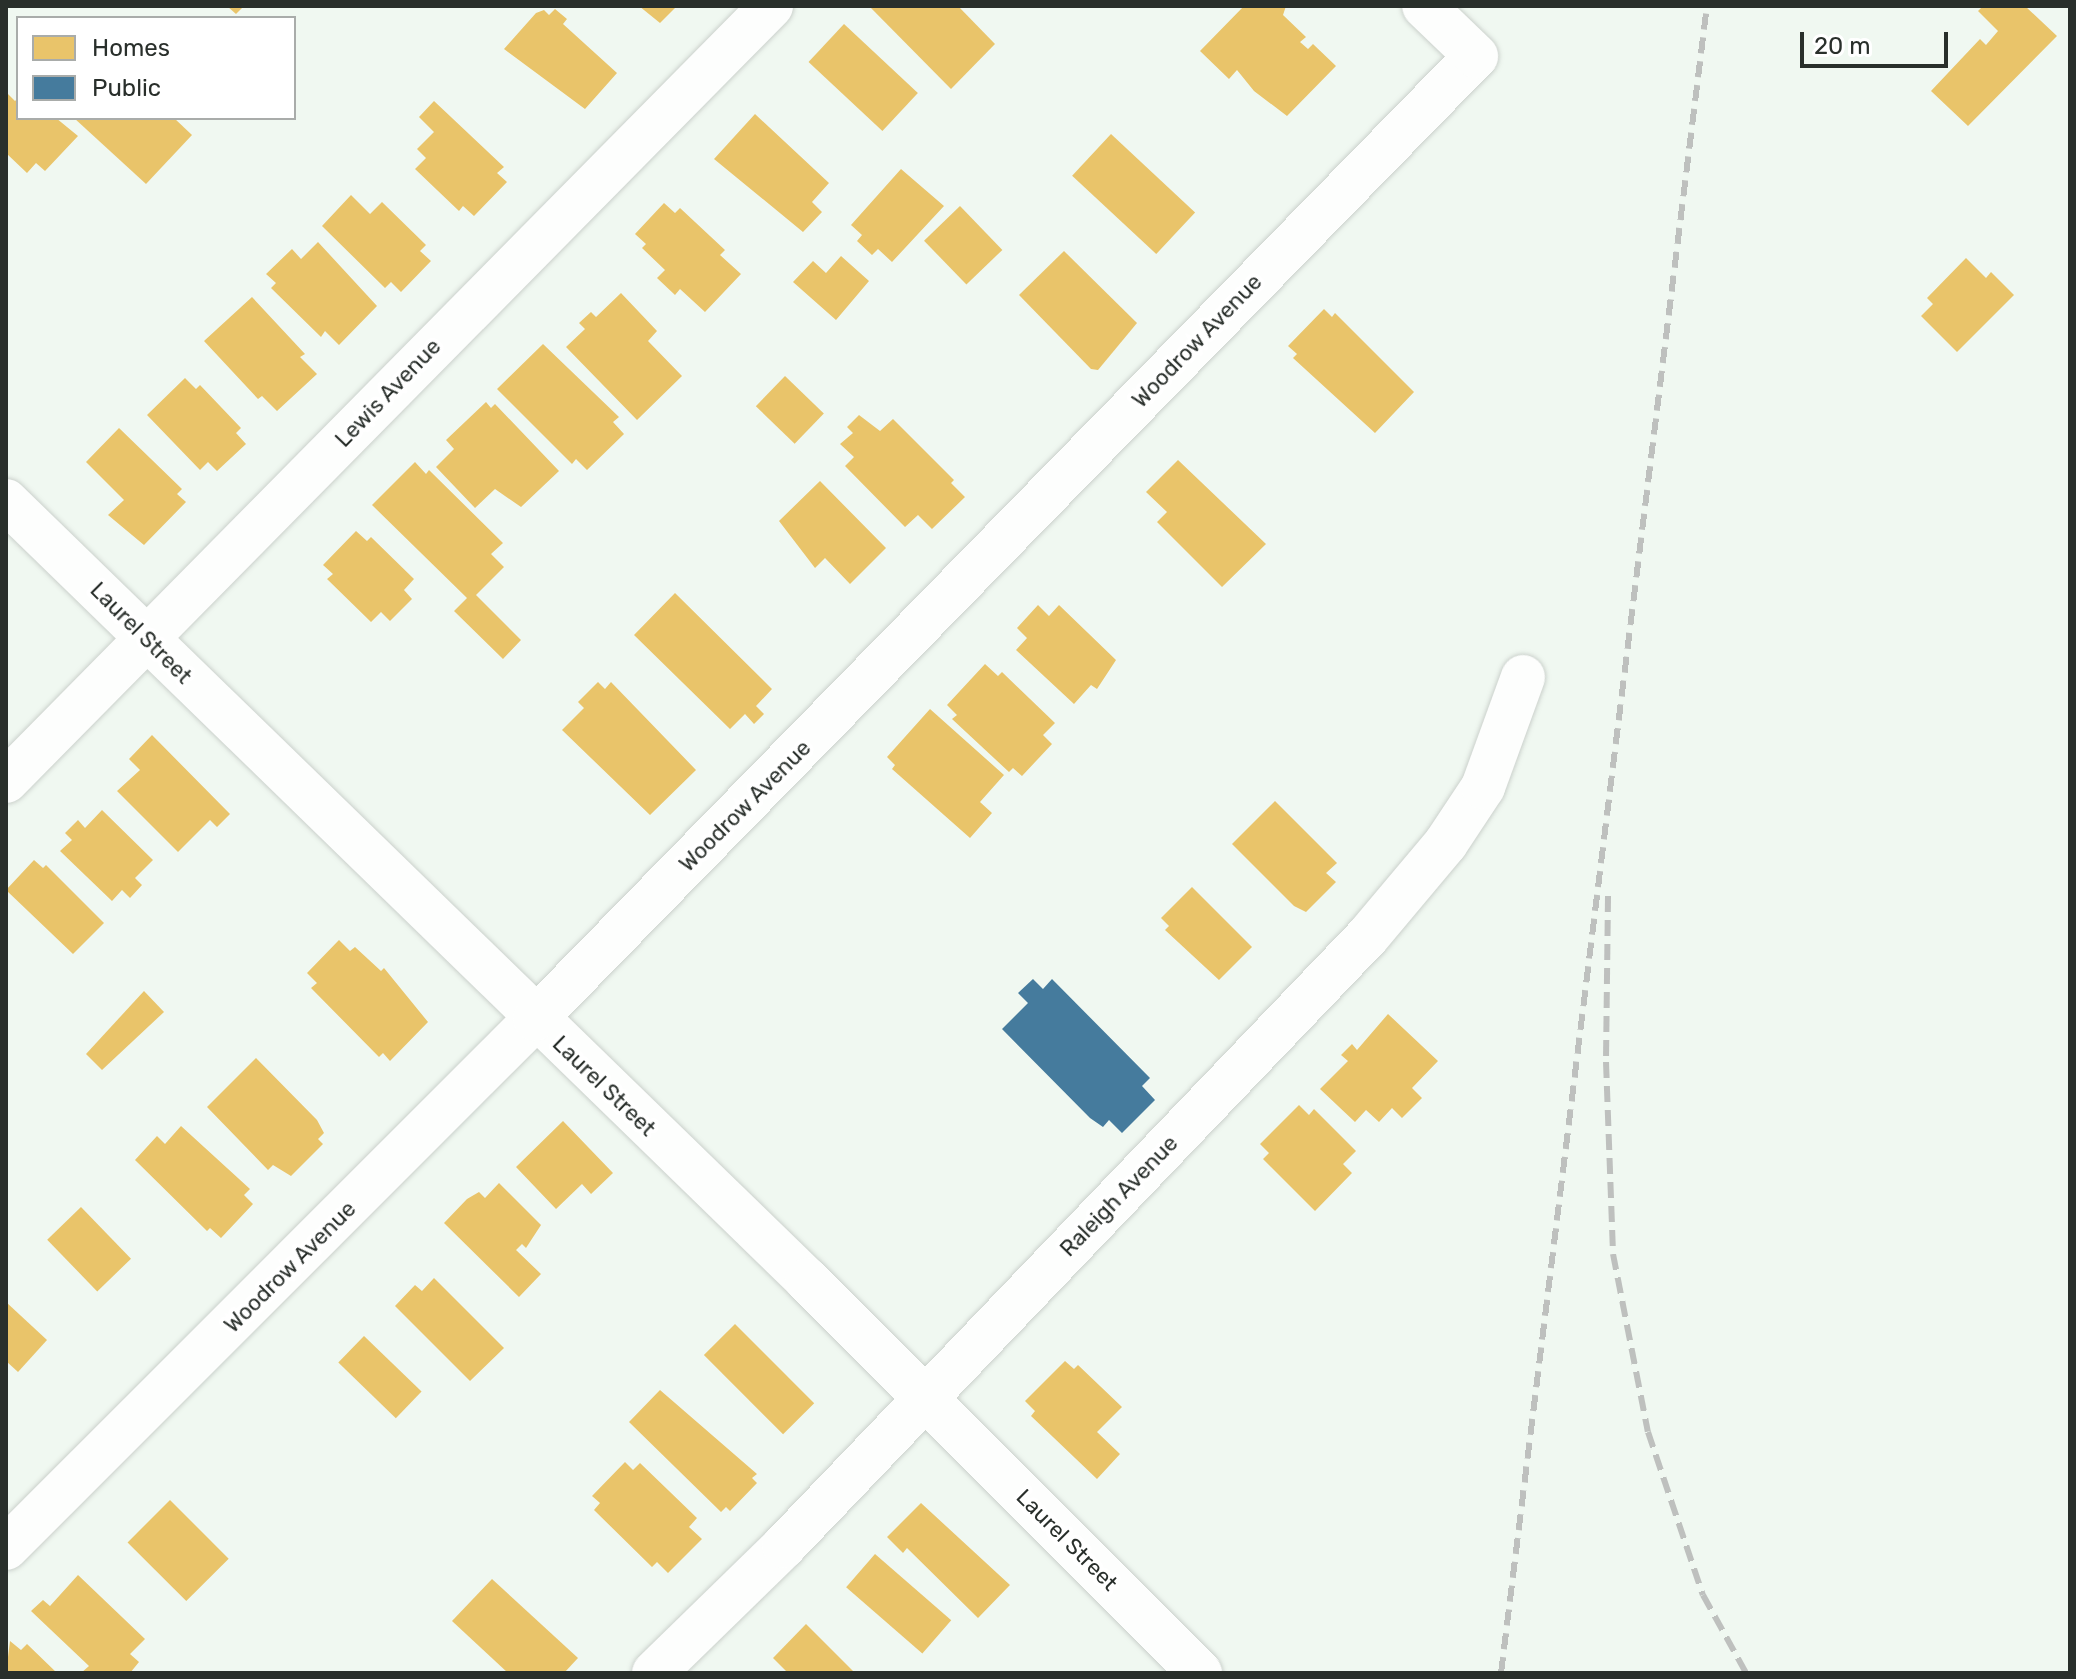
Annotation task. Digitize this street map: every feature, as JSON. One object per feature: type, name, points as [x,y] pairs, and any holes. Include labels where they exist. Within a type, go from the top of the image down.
[{"type":"street","name":"Lewis Avenue","points":[[6,781],[771,6]]},
{"type":"street","name":"Woodrow Avenue","points":[[6,1548],[535,1019],[1476,56],[1424,6]]},
{"type":"street","name":"Laurel Street","points":[[6,501],[925,1399],[1200,1673]]},
{"type":"street","name":"Raleigh Avenue","points":[[654,1673],[925,1399],[1368,936],[1437,855],[1483,787],[1523,677]]},
{"type":"building: Homes","points":[[227,6],[244,6],[236,14]]},
{"type":"building: Homes","points":[[639,6],[677,6],[660,23]]},
{"type":"building: Homes","points":[[869,6],[958,6],[995,44],[951,89]]},
{"type":"building: Homes","points":[[1244,6],[1286,6],[1283,15],[1306,37],[1300,42],[1308,49],[1313,44],[1336,66],[1287,116],[1254,91],[1237,70],[1229,79],[1200,51]]},
{"type":"building: Homes","points":[[1983,6],[2025,6],[2057,36],[1968,126],[1931,91],[1980,39],[1986,45],[1998,31],[1978,11]]},
{"type":"building: Homes","points":[[555,9],[567,19],[563,24],[617,73],[585,109],[504,49],[536,13],[544,10],[549,15]]},
{"type":"building: Homes","points":[[844,24],[918,93],[882,131],[809,62]]},
{"type":"building: Homes","points":[[6,92],[16,100],[16,120],[58,120],[78,136],[45,171],[36,163],[27,173],[6,153]]},
{"type":"building: Homes","points":[[434,101],[504,167],[497,173],[507,182],[474,216],[463,206],[459,211],[415,169],[426,158],[417,149],[434,132],[419,117]]},
{"type":"building: Homes","points":[[755,114],[829,183],[812,202],[822,212],[803,232],[714,159]]},
{"type":"building: Homes","points":[[76,120],[176,120],[192,135],[146,184]]},
{"type":"building: Homes","points":[[1111,134],[1195,212],[1156,254],[1072,176]]},
{"type":"building: Homes","points":[[901,169],[944,206],[892,262],[878,249],[872,255],[857,241],[862,235],[851,225]]},
{"type":"building: Homes","points":[[351,195],[370,214],[382,202],[426,245],[420,251],[431,261],[401,292],[391,282],[385,288],[322,226]]},
{"type":"building: Homes","points":[[664,203],[675,213],[680,208],[725,250],[720,255],[741,274],[705,312],[680,289],[675,295],[657,278],[665,270],[642,248],[646,244],[635,234]]},
{"type":"building: Homes","points":[[960,206],[1002,250],[966,285],[924,241]]},
{"type":"building: Homes","points":[[318,242],[377,306],[339,345],[325,331],[321,337],[271,288],[276,283],[266,274],[292,249],[301,259]]},
{"type":"building: Homes","points":[[1064,251],[1137,323],[1098,370],[1091,369],[1019,295]]},
{"type":"building: Homes","points":[[841,256],[869,281],[836,320],[793,282],[813,261],[826,273]]},
{"type":"building: Homes","points":[[1966,258],[1986,278],[1991,272],[2014,295],[1957,352],[1921,316],[1933,304],[1927,298]]},
{"type":"building: Homes","points":[[621,293],[657,331],[648,341],[682,376],[637,420],[566,347],[585,329],[579,323],[591,312],[596,317]]},
{"type":"building: Homes","points":[[252,297],[305,354],[300,357],[317,374],[277,411],[262,396],[258,399],[204,341]]},
{"type":"building: Homes","points":[[1324,309],[1332,317],[1335,313],[1414,392],[1375,433],[1293,358],[1297,354],[1288,346]]},
{"type":"building: Homes","points":[[543,344],[619,417],[613,422],[624,434],[587,470],[576,459],[572,464],[497,389]]},
{"type":"building: Homes","points":[[785,376],[824,414],[795,444],[756,406]]},
{"type":"building: Homes","points":[[185,378],[196,389],[200,385],[241,428],[236,433],[246,444],[217,471],[208,462],[200,470],[147,415]]},
{"type":"building: Homes","points":[[486,402],[491,408],[495,404],[559,471],[521,507],[495,489],[475,508],[436,467],[454,449],[446,440]]},
{"type":"building: Homes","points":[[859,415],[880,431],[893,419],[954,480],[951,483],[965,497],[932,529],[918,515],[905,527],[845,466],[854,457],[840,444],[853,433],[847,427]]},
{"type":"building: Homes","points":[[119,428],[182,489],[177,494],[186,502],[144,545],[108,515],[124,500],[86,462]]},
{"type":"building: Homes","points":[[1178,460],[1266,544],[1222,587],[1157,522],[1167,512],[1146,492]]},
{"type":"building: Homes","points":[[415,462],[426,474],[429,470],[503,543],[491,554],[504,567],[476,595],[521,640],[503,659],[454,611],[467,598],[372,505]]},
{"type":"building: Homes","points":[[820,481],[886,548],[850,584],[825,558],[815,568],[779,521]]},
{"type":"building: Homes","points":[[356,531],[367,541],[371,537],[414,579],[404,590],[412,599],[390,621],[381,612],[371,622],[327,579],[333,574],[323,565]]},
{"type":"building: Homes","points":[[675,593],[772,689],[756,706],[764,714],[754,724],[745,714],[730,729],[634,635]]},
{"type":"building: Homes","points":[[1038,605],[1049,616],[1059,605],[1116,660],[1097,689],[1091,685],[1074,704],[1016,650],[1027,638],[1017,628]]},
{"type":"building: Homes","points":[[985,664],[998,676],[1002,672],[1055,723],[1043,735],[1052,744],[1022,776],[1013,768],[1009,772],[952,719],[957,715],[947,705]]},
{"type":"building: Homes","points":[[598,682],[605,689],[611,682],[696,770],[650,815],[562,730],[584,708],[578,702]]},
{"type":"building: Homes","points":[[930,709],[1004,775],[980,802],[992,813],[970,838],[892,769],[895,765],[887,757]]},
{"type":"building: Homes","points":[[152,735],[230,814],[217,827],[210,820],[178,852],[117,791],[140,770],[129,759]]},
{"type":"building: Homes","points":[[1275,801],[1337,863],[1326,873],[1336,882],[1306,912],[1294,906],[1232,844]]},
{"type":"building: Homes","points":[[102,810],[153,860],[135,878],[142,885],[130,898],[122,890],[112,901],[60,851],[72,840],[65,833],[78,820],[85,828]]},
{"type":"building: Homes","points":[[34,860],[43,868],[46,865],[104,923],[73,954],[6,890]]},
{"type":"building: Homes","points":[[1192,887],[1252,947],[1219,980],[1165,930],[1169,926],[1161,918]]},
{"type":"building: Homes","points":[[339,940],[350,951],[355,947],[381,971],[384,968],[428,1022],[390,1061],[383,1053],[379,1057],[311,988],[317,983],[307,973]]},
{"type":"building: Homes","points":[[144,991],[164,1012],[102,1070],[86,1054]]},
{"type":"building: Homes","points":[[1388,1014],[1438,1061],[1412,1088],[1422,1098],[1402,1118],[1392,1108],[1379,1122],[1366,1110],[1355,1122],[1320,1089],[1348,1061],[1341,1055],[1352,1044],[1357,1050]]},
{"type":"building: Homes","points":[[256,1058],[317,1120],[324,1133],[318,1139],[323,1144],[291,1176],[273,1165],[268,1170],[207,1107]]},
{"type":"building: Homes","points":[[1299,1105],[1309,1115],[1314,1109],[1356,1151],[1343,1164],[1352,1173],[1315,1211],[1263,1159],[1269,1153],[1260,1144]]},
{"type":"building: Homes","points":[[563,1121],[613,1173],[591,1194],[582,1184],[556,1209],[516,1167]]},
{"type":"building: Homes","points":[[181,1126],[250,1189],[244,1195],[253,1204],[221,1238],[210,1228],[207,1231],[135,1160],[157,1136],[165,1144]]},
{"type":"building: Homes","points":[[499,1183],[541,1225],[526,1248],[522,1244],[516,1250],[541,1274],[519,1297],[444,1223],[467,1199],[479,1192],[485,1198]]},
{"type":"building: Homes","points":[[81,1207],[131,1259],[97,1291],[47,1240]]},
{"type":"building: Homes","points":[[434,1278],[504,1348],[470,1381],[395,1306],[415,1285],[422,1291]]},
{"type":"building: Homes","points":[[6,1302],[47,1340],[18,1372],[6,1361]]},
{"type":"building: Homes","points":[[735,1324],[814,1403],[783,1434],[704,1355]]},
{"type":"building: Homes","points":[[364,1336],[422,1392],[396,1418],[338,1363]]},
{"type":"building: Homes","points":[[1065,1361],[1074,1369],[1078,1365],[1122,1407],[1097,1432],[1120,1454],[1097,1479],[1031,1416],[1035,1411],[1025,1401]]},
{"type":"building: Homes","points":[[660,1390],[757,1474],[752,1478],[757,1483],[730,1511],[726,1507],[721,1512],[629,1422]]},
{"type":"building: Homes","points":[[625,1462],[633,1470],[640,1463],[697,1518],[689,1527],[702,1539],[668,1573],[657,1562],[652,1567],[594,1510],[600,1503],[592,1496]]},
{"type":"building: Homes","points":[[170,1500],[229,1559],[186,1601],[128,1542]]},
{"type":"building: Homes","points":[[921,1503],[1010,1585],[978,1618],[907,1548],[903,1553],[887,1537]]},
{"type":"building: Homes","points":[[875,1554],[951,1620],[922,1653],[846,1587]]},
{"type":"building: Homes","points":[[78,1575],[145,1639],[130,1654],[139,1662],[130,1673],[81,1673],[89,1666],[31,1611],[43,1600],[50,1606]]},
{"type":"building: Homes","points":[[492,1579],[578,1658],[564,1673],[508,1673],[452,1621]]},
{"type":"building: Homes","points":[[806,1624],[855,1673],[788,1673],[773,1658]]},
{"type":"building: Homes","points":[[10,1641],[21,1650],[27,1644],[57,1673],[6,1673]]},
{"type":"building: Public","points":[[1033,979],[1043,989],[1052,979],[1150,1078],[1142,1086],[1155,1100],[1122,1133],[1109,1120],[1103,1127],[1090,1118],[1002,1029],[1028,1003],[1018,993]]},
{"type":"railway","points":[[1501,1673],[1707,6]]},
{"type":"railway","points":[[1608,896],[1606,1062],[1613,1254],[1648,1432],[1703,1595],[1746,1673]]}]
